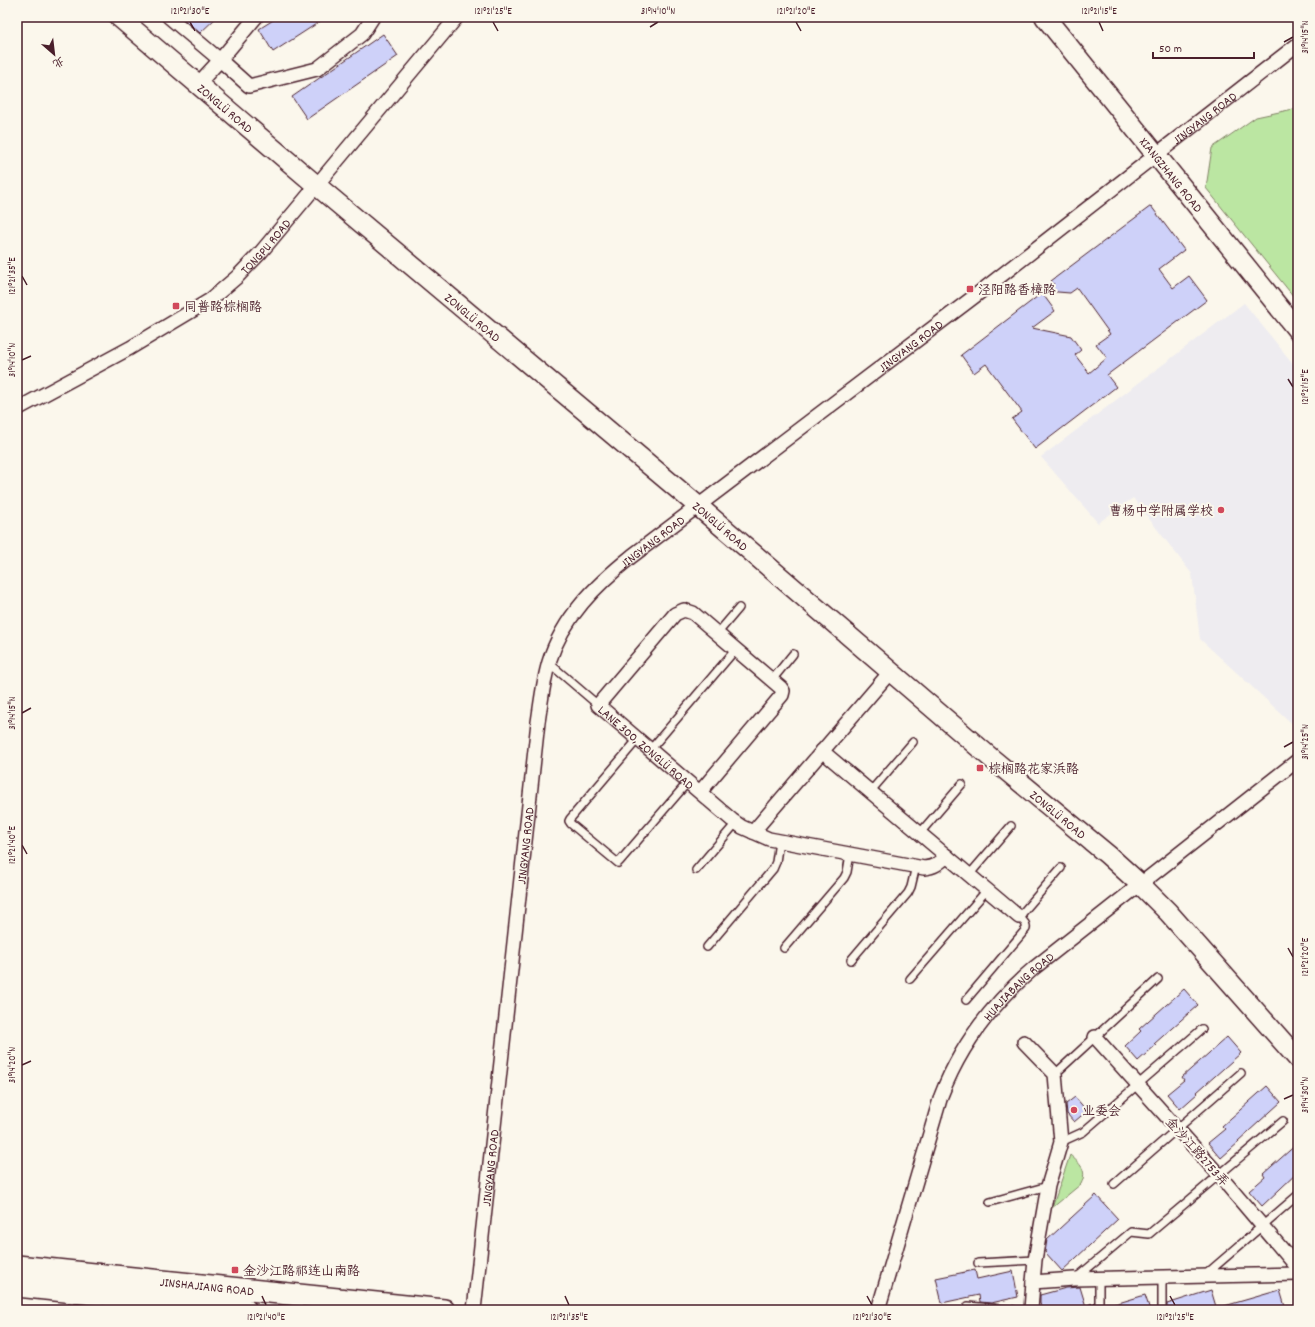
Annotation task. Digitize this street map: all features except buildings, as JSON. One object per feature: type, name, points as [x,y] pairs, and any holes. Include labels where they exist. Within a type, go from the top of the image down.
[{"type":"main road","name":"JINSHAJIANG ROAD","points":[[17,1266],[444,1310]]},
{"type":"main road","name":"JINSHAJIANG ROAD","points":[[17,1286],[246,1310]]},
{"type":"street","name":"ZONGLÜ ROAD","points":[[119,17],[316,185],[698,506],[1108,855],[1168,912],[1298,1059]]},
{"type":"street","points":[[169,17],[249,86],[317,69],[362,34],[373,17]]},
{"type":"street","points":[[198,84],[256,17]]},
{"type":"street","name":"TONGPU ROAD","points":[[17,408],[130,348],[210,300],[237,277],[261,252],[457,17]]},
{"type":"street","name":"XIANGZHANG ROAD","points":[[1045,17],[1298,331]]},
{"type":"street","name":"JINGYANG ROAD","points":[[474,1310],[538,722],[548,663],[567,623],[604,578],[975,296],[1298,44]]},
{"type":"street","name":"LANE 300, ZONGLÜ ROAD","points":[[700,792],[782,695],[783,691],[782,688],[693,613],[684,610],[675,614],[598,705],[736,823],[769,839],[932,868],[947,856]]},
{"type":"street","points":[[753,832],[891,671]]},
{"type":"street","points":[[822,751],[1019,917]]},
{"type":"street","name":"HUAJIABANG ROAD","points":[[878,1310],[941,1096],[949,1076],[964,1048],[990,1012],[1018,982],[1298,760]]},
{"type":"street","name":"金沙江路2753弄","points":[[1095,1037],[1178,1128],[1298,1268]]},
{"type":"street","points":[[1024,1042],[1055,1074],[1061,1142],[1048,1186],[1035,1260],[1031,1310]]},
{"type":"street","points":[[1033,1282],[1074,1279],[1298,1274]]},
{"type":"lane","points":[[717,634],[738,608]]},
{"type":"lane","points":[[650,750],[736,649]]},
{"type":"lane","points":[[772,680],[793,654]]},
{"type":"lane","points":[[548,663],[598,705]]},
{"type":"lane","points":[[638,739],[569,821],[593,843],[618,863],[688,782]]},
{"type":"lane","points":[[870,792],[913,742]]},
{"type":"lane","points":[[920,833],[962,784]]},
{"type":"lane","points":[[696,870],[736,823]]},
{"type":"lane","points":[[969,875],[1011,826]]},
{"type":"lane","points":[[707,947],[773,869],[776,862],[779,841]]},
{"type":"lane","points":[[784,948],[844,878],[847,872],[850,854]]},
{"type":"lane","points":[[851,960],[908,892],[911,887],[916,866]]},
{"type":"lane","points":[[966,1000],[1026,929],[1027,926],[1025,922],[1019,917],[1060,868]]},
{"type":"lane","points":[[910,979],[987,890]]},
{"type":"lane","points":[[1055,1074],[1158,979]]},
{"type":"lane","points":[[1061,1142],[1083,1132],[1202,1028]]},
{"type":"lane","points":[[1114,1184],[1241,1073]]},
{"type":"lane","points":[[1074,1279],[1131,1232],[1149,1234],[1283,1121]]},
{"type":"lane","points":[[990,1202],[1048,1186]]},
{"type":"lane","points":[[1203,1277],[1298,1195]]},
{"type":"lane","points":[[978,1263],[1035,1260]]},
{"type":"lane","points":[[1162,1278],[1162,1310]]},
{"type":"lane","points":[[1092,1310],[1092,1308],[1099,1308],[1100,1279]]},
{"type":"lane","points":[[968,1306],[1013,1310]]},
{"type":"shaded area","name":"曹杨中学附属学校","points":[[1244,303],[1298,370],[1298,729],[1200,639],[1192,574],[1133,498],[1098,523],[1041,457]]},
{"type":"green space","points":[[1298,108],[1298,302],[1206,188],[1212,148],[1256,117]]},
{"type":"green space","points":[[1070,1155],[1082,1168],[1084,1175],[1083,1179],[1081,1184],[1052,1208]]},
{"type":"place","name":"泾阳路香樟路","points":[[970,289]]},
{"type":"place","name":"同普路棕榈路","points":[[176,306]]},
{"type":"place","name":"曹杨中学附属学校","points":[[1221,510]]},
{"type":"place","name":"棕榈路花家浜路","points":[[980,768]]},
{"type":"place","name":"业委会","points":[[1074,1110]]},
{"type":"place","name":"金沙江路祁连山南路","points":[[235,1270]]}]
